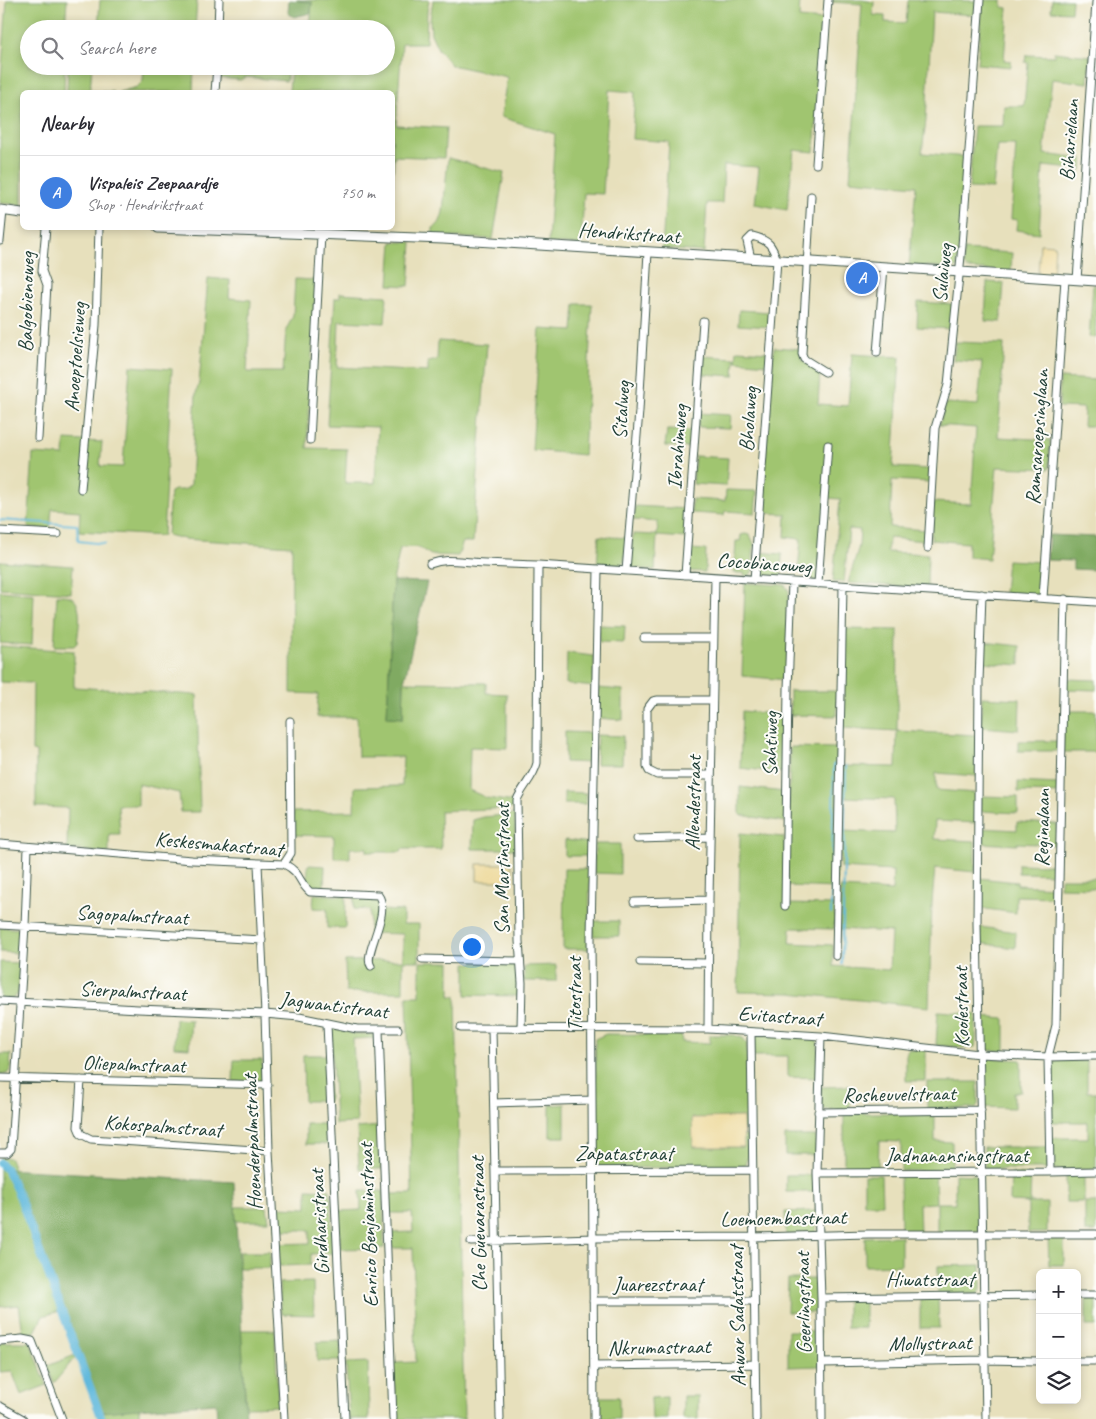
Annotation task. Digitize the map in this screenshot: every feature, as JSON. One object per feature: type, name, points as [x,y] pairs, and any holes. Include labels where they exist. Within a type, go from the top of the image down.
[{"type":"street","points":[[218,0],[218,20]]},
{"type":"street","points":[[816,164],[828,0]]},
{"type":"street","name":"Sulaiweg","points":[[928,548],[935,428],[948,385],[959,272],[980,0]]},
{"type":"street","name":"Biharielaan","points":[[1077,280],[1096,2]]},
{"type":"street","points":[[214,90],[216,75]]},
{"type":"street","points":[[811,196],[802,356],[825,372]]},
{"type":"street","points":[[0,241],[1,210],[20,213]]},
{"type":"street","name":"Balgobienoweg","points":[[38,438],[48,285],[42,271],[46,230]]},
{"type":"street","name":"Anoeptoelsieweg","points":[[81,489],[96,325],[99,230]]},
{"type":"street","name":"Hendrikstraat","points":[[220,230],[443,239],[1096,281]]},
{"type":"street","points":[[310,440],[321,235]]},
{"type":"street","points":[[751,258],[747,241],[752,236],[762,239],[769,244],[773,248],[777,260]]},
{"type":"street","name":"Sitalweg","points":[[626,571],[639,411],[648,252]]},
{"type":"street","name":"Bholaweg","points":[[754,580],[777,260]]},
{"type":"street","points":[[877,353],[884,267]]},
{"type":"street","name":"Ramsaroepsinglaan","points":[[1043,598],[1065,279]]},
{"type":"street","name":"Ibrahimweg","points":[[685,575],[704,321]]},
{"type":"street","points":[[818,584],[828,445]]},
{"type":"street","points":[[0,531],[58,534]]},
{"type":"street","name":"Cocobiacoweg","points":[[430,564],[448,559],[1096,602]]},
{"type":"street","name":"San Martinstraat","points":[[521,1028],[522,983],[517,800],[521,790],[535,770],[537,763],[538,565]]},
{"type":"street","name":"Titostraat","points":[[594,1419],[591,935],[598,569]]},
{"type":"street","name":"Allendestraat","points":[[708,1029],[715,577]]},
{"type":"street","name":"Sahtiweg","points":[[785,906],[788,689],[792,582]]},
{"type":"street","points":[[836,956],[843,586]]},
{"type":"street","name":"Koolestraat","points":[[982,594],[977,878],[986,1419]]},
{"type":"street","name":"Reginalaan","points":[[1050,1172],[1048,1057],[1056,1025],[1065,599]]},
{"type":"street","points":[[644,638],[713,638]]},
{"type":"street","points":[[711,776],[657,776],[649,771],[647,767],[647,709],[653,701],[658,700],[712,700]]},
{"type":"street","points":[[284,864],[291,853],[290,721]]},
{"type":"street","points":[[637,839],[710,837]]},
{"type":"street","name":"Keskesmakastraat","points":[[0,844],[258,864],[284,864],[294,869],[304,887],[310,892],[380,896],[382,900],[378,931],[369,957],[371,966]]},
{"type":"street","points":[[4,1153],[11,1149],[28,847]]},
{"type":"street","name":"Hoenderpalmstraat","points":[[258,864],[268,1085],[269,1151],[284,1419]]},
{"type":"street","points":[[634,902],[709,900]]},
{"type":"street","name":"Sagopalmstraat","points":[[0,925],[262,940]]},
{"type":"street","points":[[422,959],[520,960]]},
{"type":"street","points":[[640,962],[708,963]]},
{"type":"street","name":"Sierpalmstraat","points":[[0,1001],[265,1014]]},
{"type":"street","name":"Jagwantistraat","points":[[265,1014],[299,1017],[357,1029],[398,1030]]},
{"type":"street","name":"Girdharistraat","points":[[327,1024],[345,1419]]},
{"type":"street","name":"Evitastraat","points":[[461,1028],[708,1029],[821,1036],[979,1054],[1048,1057],[1096,1056]]},
{"type":"street","name":"Che Guevarastraat","points":[[492,1028],[500,1419]]},
{"type":"street","name":"Enrico Benjaminstraat","points":[[379,1030],[393,1419]]},
{"type":"street","name":"Anwar Sadatstraat","points":[[751,1032],[756,1419]]},
{"type":"street","name":"Geerlingstraat","points":[[821,1036],[817,1173],[822,1419]]},
{"type":"street","name":"Oliepalmstraat","points":[[0,1078],[268,1085]]},
{"type":"street","name":"Kokospalmstraat","points":[[81,1080],[78,1127],[81,1134],[91,1139],[269,1151]]},
{"type":"street","points":[[494,1103],[592,1100]]},
{"type":"street","name":"Rosheuvelstraat","points":[[818,1112],[981,1110]]},
{"type":"street","name":"Zapatastraat","points":[[495,1171],[753,1170]]},
{"type":"street","name":"Jadnanansingstraat","points":[[817,1173],[1096,1171]]},
{"type":"street","name":"Loemoembastraat","points":[[471,1242],[593,1238],[868,1234],[1096,1234]]},
{"type":"street","points":[[1081,1294],[1096,1294]]},
{"type":"street","name":"Hiwatstraat","points":[[821,1298],[1036,1296]]},
{"type":"street","name":"Juarezstraat","points":[[593,1301],[754,1301]]},
{"type":"street","points":[[0,1341],[22,1338],[28,1338],[32,1341],[62,1419]]},
{"type":"street","name":"Mollystraat","points":[[822,1363],[1036,1361]]},
{"type":"street","points":[[1081,1361],[1096,1361]]},
{"type":"street","name":"Nkrumastraat","points":[[594,1366],[755,1364]]},
{"type":"street","points":[[0,1406],[23,1419]]},
{"type":"green space","points":[[7,0],[67,0],[66,20],[20,20],[20,75],[65,75],[64,90],[20,90],[20,205],[0,203],[0,93]]},
{"type":"green space","points":[[100,0],[197,0],[196,20],[99,20]]},
{"type":"green space","points":[[289,0],[312,2],[311,13],[294,17],[288,13]]},
{"type":"green space","points":[[297,0],[429,0],[426,43],[402,43],[396,125],[446,128],[444,158],[395,156],[395,90],[289,90],[290,75],[395,75],[395,20],[311,20],[312,2]]},
{"type":"green space","points":[[433,0],[800,0],[799,18],[824,20],[814,152],[794,150],[787,210],[755,204],[759,167],[724,165],[722,203],[707,203],[704,252],[662,249],[669,142],[632,139],[635,92],[609,90],[603,194],[584,193],[581,245],[548,243],[555,134],[501,117],[507,77],[451,65],[438,49],[431,34],[430,20]]},
{"type":"green space","points":[[830,0],[874,2],[873,15],[885,16],[885,22],[906,23],[908,0],[977,1],[975,15],[932,12],[926,120],[922,153],[967,157],[957,268],[909,265],[916,186],[850,180],[862,4],[830,2]]},
{"type":"green space","points":[[983,0],[1002,0],[1002,7],[1008,8],[1004,60],[1011,61],[1011,67],[977,64]]},
{"type":"green space","points":[[1052,0],[1072,0],[1071,12],[1051,11]]},
{"type":"green space","points":[[1054,52],[1090,56],[1088,83],[1052,79],[1044,154],[1083,159],[1082,170],[1043,166],[1039,233],[1016,230],[1017,220],[1011,219],[1016,145],[997,145],[993,189],[969,188],[974,126],[1003,126],[1004,106],[1024,106],[1028,63],[1025,62],[1026,55],[1054,56]]},
{"type":"green space","points":[[68,75],[91,75],[90,90],[67,90]]},
{"type":"green space","points":[[143,75],[194,75],[193,90],[126,90],[137,87],[143,81]]},
{"type":"green space","points":[[220,75],[287,75],[287,81],[246,77],[240,80],[219,78]]},
{"type":"green space","points":[[448,158],[504,173],[493,239],[433,236],[433,228],[439,223],[443,212]]},
{"type":"green space","points":[[392,242],[412,242],[409,286],[389,285]]},
{"type":"green space","points":[[964,250],[1012,253],[1011,272],[968,269],[964,263]]},
{"type":"green space","points":[[208,278],[230,280],[229,298],[251,300],[247,372],[283,372],[286,330],[293,316],[295,279],[316,280],[307,448],[347,449],[345,483],[375,483],[378,427],[327,425],[335,298],[340,298],[340,293],[387,296],[385,323],[339,321],[337,367],[428,372],[428,362],[437,360],[438,341],[487,344],[473,542],[463,542],[458,556],[431,555],[418,547],[400,548],[393,581],[387,717],[403,718],[404,682],[486,683],[486,693],[507,694],[507,748],[470,747],[469,790],[487,798],[514,802],[515,808],[440,811],[441,849],[402,849],[401,852],[367,852],[367,848],[350,848],[350,858],[334,858],[334,836],[293,835],[293,812],[354,811],[355,787],[402,786],[403,757],[358,757],[357,717],[317,717],[318,694],[291,693],[292,546],[184,539],[167,535],[170,492],[186,489],[191,484],[196,393],[199,383]]},
{"type":"green space","points":[[987,282],[1004,283],[1001,322],[985,321]]},
{"type":"green space","points":[[1093,285],[1096,285],[1096,338],[1089,337]]},
{"type":"green space","points":[[918,302],[953,304],[951,329],[917,327]]},
{"type":"green space","points":[[575,304],[592,304],[584,455],[532,450],[540,329],[573,331]]},
{"type":"green space","points":[[739,310],[771,312],[770,327],[738,325]]},
{"type":"green space","points":[[956,342],[1004,344],[998,437],[1050,440],[1049,469],[997,467],[989,559],[968,557],[968,543],[931,540],[933,502],[971,504],[976,428],[939,425],[946,403],[978,405],[982,362],[953,360]]},
{"type":"green space","points":[[774,347],[802,349],[801,359],[820,372],[818,404],[848,406],[852,354],[900,357],[893,467],[930,469],[930,482],[892,480],[890,527],[926,530],[926,541],[889,538],[887,552],[928,554],[927,588],[848,583],[859,546],[860,530],[849,529],[844,582],[833,582],[840,499],[828,498],[818,581],[808,580],[798,570],[801,539],[785,537],[786,514],[761,513]]},
{"type":"green space","points":[[737,350],[768,352],[767,364],[736,361]]},
{"type":"green space","points":[[703,356],[735,358],[734,376],[702,374]]},
{"type":"green space","points":[[130,366],[172,369],[163,536],[79,531],[80,511],[52,509],[50,529],[28,528],[33,454],[64,456],[65,440],[102,442],[100,466],[123,467]]},
{"type":"green space","points":[[1060,378],[1096,380],[1096,426],[1083,426],[1084,408],[1059,407]]},
{"type":"green space","points":[[698,413],[731,415],[730,428],[698,427]]},
{"type":"green space","points":[[667,430],[693,431],[692,448],[665,446]]},
{"type":"green space","points":[[695,456],[728,458],[726,486],[693,484]]},
{"type":"green space","points":[[726,490],[757,491],[755,513],[725,511],[724,515],[691,513],[692,499],[725,501]]},
{"type":"green space","points":[[635,506],[688,509],[686,538],[657,536],[655,570],[634,568],[630,565],[633,534],[657,535],[658,522],[634,520]]},
{"type":"green space","points":[[741,535],[750,535],[754,544],[752,573],[748,576],[744,575],[744,573],[734,573],[736,541],[740,541]]},
{"type":"green space","points":[[1049,535],[1096,537],[1096,570],[1073,569],[1073,561],[1047,560]]},
{"type":"green space","points":[[599,536],[627,538],[624,562],[620,566],[597,566]]},
{"type":"green space","points":[[689,549],[706,550],[705,572],[688,571]]},
{"type":"green space","points":[[758,552],[782,554],[781,578],[759,576]]},
{"type":"green space","points":[[1007,560],[1042,562],[1039,593],[1035,595],[1004,593]]},
{"type":"green space","points":[[0,561],[73,566],[71,593],[0,588]]},
{"type":"green space","points":[[393,581],[427,582],[404,682],[403,718],[387,717]]},
{"type":"green space","points":[[745,583],[785,585],[789,591],[787,680],[742,676]]},
{"type":"green space","points":[[0,591],[34,594],[32,645],[0,643]]},
{"type":"green space","points":[[57,595],[65,595],[74,599],[79,610],[77,643],[74,646],[54,646]]},
{"type":"green space","points":[[599,625],[625,626],[624,643],[599,642]]},
{"type":"green space","points":[[845,629],[898,630],[897,731],[843,728]]},
{"type":"green space","points":[[983,642],[1020,646],[1020,665],[982,662]]},
{"type":"green space","points":[[0,646],[74,651],[74,687],[197,695],[200,812],[181,812],[179,793],[138,784],[138,805],[118,805],[120,834],[109,834],[109,853],[67,849],[68,808],[36,807],[36,752],[32,751],[33,683],[0,682]]},
{"type":"green space","points":[[567,653],[594,656],[594,687],[566,684]]},
{"type":"green space","points":[[1065,679],[1096,680],[1096,690],[1065,689]]},
{"type":"green space","points":[[598,688],[623,690],[623,720],[597,718]]},
{"type":"green space","points":[[790,691],[838,691],[837,716],[790,715]]},
{"type":"green space","points":[[982,697],[1020,699],[1019,730],[981,727]]},
{"type":"green space","points":[[742,711],[786,715],[786,773],[740,768]]},
{"type":"green space","points":[[1063,711],[1096,711],[1096,752],[1063,752]]},
{"type":"green space","points":[[897,731],[977,735],[977,776],[936,773],[936,790],[976,793],[975,823],[935,821],[934,839],[975,841],[975,872],[935,868],[932,902],[929,1007],[790,993],[738,992],[740,833],[784,837],[787,904],[835,905],[834,929],[791,928],[790,943],[833,945],[833,966],[889,970],[891,932],[839,929],[840,888],[892,891],[893,871],[840,868],[840,831],[895,833],[894,799],[841,797],[842,766],[896,767]]},
{"type":"green space","points":[[565,732],[593,733],[592,763],[565,762]]},
{"type":"green space","points":[[597,735],[623,736],[622,764],[596,764]]},
{"type":"green space","points":[[1018,741],[1058,741],[1058,751],[1018,751]]},
{"type":"green space","points":[[790,747],[838,748],[836,888],[787,886]]},
{"type":"green space","points":[[1018,782],[1058,784],[1058,793],[1018,792]]},
{"type":"green space","points":[[740,787],[785,792],[785,822],[740,815]]},
{"type":"green space","points":[[564,792],[586,793],[586,804],[564,804]]},
{"type":"green space","points":[[980,796],[1018,797],[1018,813],[980,811]]},
{"type":"green space","points":[[515,814],[515,849],[472,849],[473,820]]},
{"type":"green space","points":[[1017,822],[1057,824],[1057,845],[980,843],[981,828],[1017,830]]},
{"type":"green space","points":[[565,840],[590,843],[590,856],[565,856]]},
{"type":"green space","points":[[595,844],[620,844],[620,874],[594,873]]},
{"type":"green space","points":[[1018,864],[1056,865],[1056,874],[1018,873]]},
{"type":"green space","points":[[308,865],[325,866],[324,887],[307,886]]},
{"type":"green space","points":[[564,869],[590,869],[589,949],[563,949]]},
{"type":"green space","points":[[979,878],[1017,882],[1017,885],[1056,887],[1055,897],[1016,896],[1016,913],[979,908]]},
{"type":"green space","points":[[1061,878],[1096,878],[1096,888],[1060,887]]},
{"type":"green space","points":[[314,894],[346,896],[345,928],[327,928],[327,909],[313,908]]},
{"type":"green space","points":[[354,898],[380,899],[380,910],[403,911],[403,924],[419,924],[419,961],[403,961],[403,992],[346,992],[345,961],[403,960],[403,934],[369,933],[370,910],[354,909]]},
{"type":"green space","points":[[593,921],[619,921],[619,936],[593,936]]},
{"type":"green space","points":[[0,927],[19,929],[21,932],[21,953],[0,952]]},
{"type":"green space","points":[[980,927],[1016,932],[1015,948],[980,943]]},
{"type":"green space","points":[[0,962],[20,963],[18,994],[12,998],[0,998]]},
{"type":"green space","points":[[420,962],[450,962],[450,996],[456,996],[464,1419],[395,1419],[394,1363],[416,1362],[413,1248],[389,1248],[388,1233],[413,1232],[412,1213],[388,1213],[388,1194],[412,1194],[407,996],[420,996]]},
{"type":"green space","points":[[466,963],[515,963],[518,966],[519,996],[466,995]]},
{"type":"green space","points":[[556,965],[556,981],[524,981],[524,966]]},
{"type":"green space","points":[[938,1011],[976,1014],[975,1047],[965,1048],[936,1045]]},
{"type":"green space","points":[[981,1017],[1005,1019],[1005,1051],[985,1050],[982,1047]]},
{"type":"green space","points":[[175,1019],[191,1020],[189,1048],[174,1047]]},
{"type":"green space","points":[[334,1028],[353,1034],[372,1034],[376,1038],[353,1039],[357,1123],[335,1124],[331,1032]]},
{"type":"green space","points":[[606,1034],[681,1035],[682,1042],[710,1043],[710,1035],[734,1035],[743,1038],[747,1044],[748,1129],[743,1129],[743,1117],[693,1118],[693,1147],[743,1147],[743,1136],[749,1136],[748,1157],[745,1164],[738,1167],[602,1168],[596,1165],[595,1039]]},
{"type":"green space","points":[[759,1035],[816,1038],[818,1042],[818,1078],[788,1077],[788,1056],[754,1056],[754,1038]]},
{"type":"green space","points":[[908,1049],[926,1051],[926,1081],[906,1081],[906,1055]]},
{"type":"green space","points":[[0,1054],[11,1054],[10,1070],[7,1074],[0,1074]]},
{"type":"green space","points":[[303,1055],[328,1055],[329,1101],[304,1101]]},
{"type":"green space","points":[[989,1058],[1021,1060],[1021,1092],[1014,1092],[1014,1108],[983,1107],[983,1065],[985,1060]]},
{"type":"green space","points":[[234,1060],[262,1060],[261,1082],[233,1082]]},
{"type":"green space","points":[[1062,1060],[1087,1061],[1087,1092],[1096,1092],[1096,1169],[1058,1170],[1053,1167],[1050,1138],[1088,1138],[1088,1122],[1050,1122],[1051,1064]]},
{"type":"green space","points":[[927,1082],[978,1082],[978,1105],[975,1108],[927,1108]]},
{"type":"green space","points":[[850,1086],[850,1110],[821,1109],[821,1087]]},
{"type":"green space","points":[[565,1104],[565,1137],[550,1137],[550,1105]]},
{"type":"green space","points":[[844,1113],[935,1113],[935,1141],[952,1142],[952,1171],[901,1171],[901,1142],[879,1141],[878,1171],[844,1171]]},
{"type":"green space","points":[[306,1124],[330,1124],[330,1144],[306,1144]]},
{"type":"green space","points":[[381,1126],[382,1169],[359,1169],[357,1128]]},
{"type":"green space","points":[[785,1136],[816,1136],[816,1155],[785,1155]]},
{"type":"green space","points":[[984,1147],[1047,1147],[1048,1168],[985,1169]]},
{"type":"green space","points":[[0,1157],[10,1158],[14,1170],[6,1170],[18,1193],[63,1310],[43,1316],[35,1332],[23,1333],[19,1305],[0,1307]]},
{"type":"green space","points":[[6,1169],[234,1182],[246,1419],[217,1419],[216,1403],[100,1412],[18,1193]]},
{"type":"green space","points":[[935,1174],[936,1203],[919,1204],[920,1233],[901,1233],[900,1175]]},
{"type":"green space","points":[[955,1174],[976,1175],[979,1182],[978,1231],[937,1233],[937,1203],[955,1203]]},
{"type":"green space","points":[[1011,1174],[1031,1175],[1030,1203],[1010,1202]]},
{"type":"green space","points":[[1084,1174],[1084,1202],[1066,1202],[1066,1175]]},
{"type":"green space","points":[[786,1175],[816,1175],[816,1192],[786,1192]]},
{"type":"green space","points":[[864,1175],[881,1175],[882,1204],[864,1204]]},
{"type":"green space","points":[[307,1189],[330,1190],[333,1253],[311,1254],[311,1265],[279,1266],[278,1244],[310,1243],[310,1230],[276,1230],[276,1207],[307,1208]]},
{"type":"green space","points":[[360,1191],[383,1191],[384,1248],[340,1249],[339,1211],[361,1210]]},
{"type":"green space","points":[[1085,1202],[1096,1202],[1096,1232],[1085,1232]]},
{"type":"green space","points":[[1028,1203],[1047,1203],[1047,1233],[1028,1233]]},
{"type":"green space","points":[[235,1207],[267,1207],[269,1221],[236,1221]]},
{"type":"green space","points":[[817,1211],[816,1232],[786,1235],[785,1212]]},
{"type":"green space","points":[[901,1236],[901,1265],[865,1266],[865,1237]]},
{"type":"green space","points":[[1048,1236],[1064,1236],[1064,1265],[1049,1265]]},
{"type":"green space","points":[[239,1252],[270,1252],[270,1268],[239,1268]]},
{"type":"green space","points":[[981,1265],[981,1290],[978,1294],[938,1294],[938,1266]]},
{"type":"green space","points":[[788,1279],[819,1279],[819,1313],[787,1312]]},
{"type":"green space","points":[[313,1282],[314,1315],[281,1314],[279,1283]]},
{"type":"green space","points":[[938,1298],[939,1328],[920,1328],[920,1299]]},
{"type":"green space","points":[[1086,1298],[1096,1298],[1096,1326],[1086,1326]]},
{"type":"green space","points":[[847,1299],[865,1299],[865,1328],[847,1328]]},
{"type":"green space","points":[[241,1330],[275,1330],[278,1406],[246,1407]]},
{"type":"green space","points":[[788,1331],[819,1331],[820,1366],[788,1367]]},
{"type":"green space","points":[[340,1341],[341,1361],[317,1361],[317,1342]]},
{"type":"green space","points":[[0,1342],[30,1342],[47,1385],[21,1395],[12,1371],[0,1372]]},
{"type":"green space","points":[[78,1354],[54,1383],[47,1366]]},
{"type":"green space","points":[[368,1362],[369,1419],[349,1419],[346,1363]]},
{"type":"green space","points":[[683,1396],[698,1396],[698,1419],[683,1419]]},
{"type":"green space","points":[[596,1397],[619,1397],[619,1419],[596,1419]]},
{"type":"green space","points":[[667,1397],[667,1419],[652,1419],[651,1398]]},
{"type":"green space","points":[[139,1408],[139,1419],[103,1419],[100,1412]]},
{"type":"sand","points":[[1040,244],[1055,245],[1053,276],[1038,275]]},
{"type":"sand","points":[[477,864],[512,864],[512,881],[477,881]]},
{"type":"sand","points":[[743,1117],[744,1147],[693,1147],[692,1118]]},
{"type":"waterway","points":[[0,520],[77,525],[78,541],[105,544]]},
{"type":"waterway","points":[[831,914],[834,764]]},
{"type":"waterway","points":[[842,964],[846,765]]},
{"type":"waterway","points":[[0,1163],[6,1169],[18,1193],[102,1419]]},
{"type":"place","name":"Vispaleis Zeepaardje","points":[[862,278]]}]
